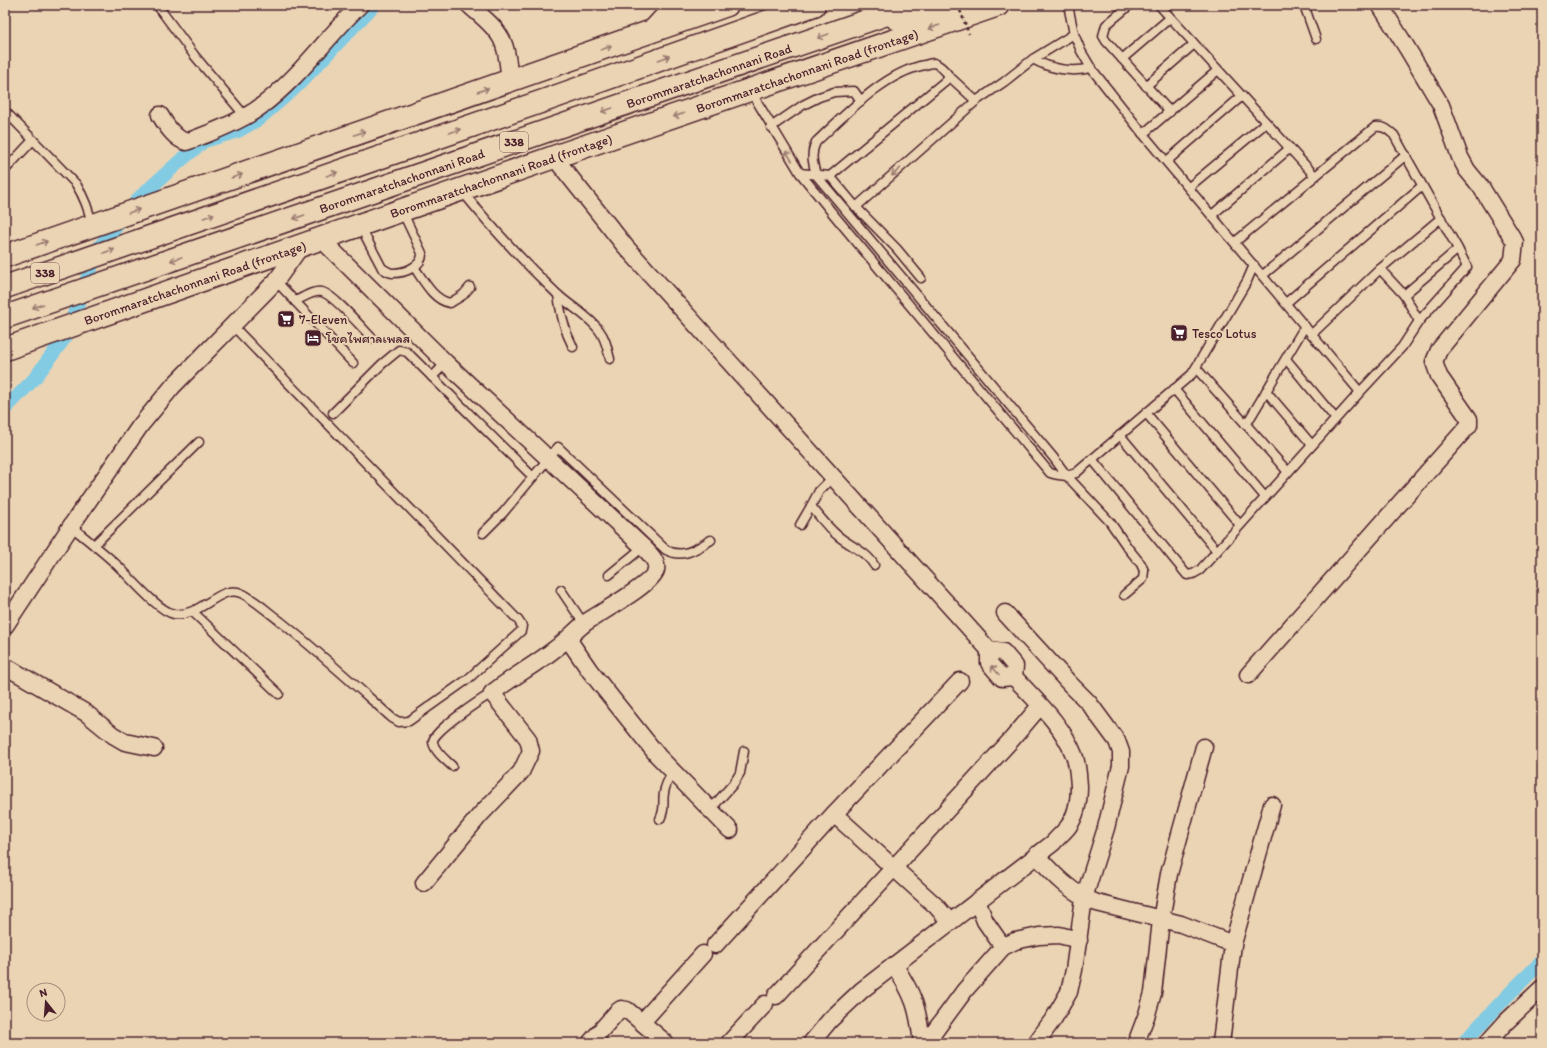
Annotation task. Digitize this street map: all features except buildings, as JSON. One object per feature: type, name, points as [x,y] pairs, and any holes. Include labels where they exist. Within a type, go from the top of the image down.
[{"type":"main road","name":"338","points":[[5,256],[727,5]]},
{"type":"main road","name":"338","points":[[5,287],[549,99],[814,5]]},
{"type":"main road","name":"Borommaratchachonnani Road","points":[[5,317],[913,5]]},
{"type":"main road","points":[[851,26],[935,11],[959,5]]},
{"type":"main road","name":"Borommaratchachonnani Road (frontage)","points":[[5,349],[554,157],[998,5]]},
{"type":"street","points":[[160,115],[169,129],[186,142],[229,125],[259,108],[286,86],[360,5]]},
{"type":"street","points":[[469,5],[489,23],[501,38],[506,52],[510,81]]},
{"type":"street","points":[[647,33],[674,5]]},
{"type":"street","points":[[1248,675],[1469,425],[1469,419],[1439,376],[1434,362],[1438,350],[1513,260],[1515,242],[1481,187],[1467,170],[1460,157],[1441,105],[1380,5]]},
{"type":"street","points":[[554,157],[625,246],[834,476],[989,650],[989,663],[1002,678],[1014,677],[1055,723],[1066,739],[1074,756],[1078,772],[1079,792],[1076,812],[1068,826],[1053,843],[862,990],[830,1020],[811,1043]]},
{"type":"street","points":[[5,626],[71,526],[140,426],[172,386],[276,280],[311,242],[446,363],[643,547],[656,564],[656,570],[652,577],[618,602],[584,624],[554,650],[492,693],[528,739],[531,751],[521,772],[480,815],[424,883]]},
{"type":"street","points":[[1004,613],[1089,703],[1114,735],[1121,752],[1121,766],[1106,828],[1084,898],[1079,940],[1069,992],[1054,1018],[1036,1043]]},
{"type":"street","points":[[568,639],[590,671],[658,756],[730,830]]},
{"type":"street","points":[[5,666],[86,713],[113,735],[125,742],[154,748]]},
{"type":"street","points":[[642,1022],[834,814],[960,682]]},
{"type":"street","points":[[729,1043],[895,868],[1040,706]]},
{"type":"street","points":[[1136,1043],[1147,1014],[1152,993],[1169,874],[1204,747]]},
{"type":"street","points":[[1221,1043],[1233,944],[1272,805]]},
{"type":"street","points":[[834,814],[936,906],[950,922]]},
{"type":"street","points":[[1036,856],[1067,887],[1084,898],[1097,903],[1181,924],[1233,944]]},
{"type":"street","points":[[977,901],[985,921],[1003,947]]},
{"type":"street","points":[[926,1043],[965,990],[1003,947],[1015,941],[1039,936],[1059,935],[1079,940]]},
{"type":"street","points":[[894,965],[907,984],[915,1001],[919,1015],[922,1043]]},
{"type":"street","points":[[1487,1043],[1506,1022],[1542,988]]},
{"type":"street","points":[[590,1043],[621,1009],[627,1010],[666,1043]]},
{"type":"lane","points":[[157,5],[194,55],[245,116]]},
{"type":"lane","points":[[1068,5],[1074,34],[1081,51],[1091,68],[1143,134],[1360,392]]},
{"type":"lane","points":[[1130,5],[1106,25],[1103,30],[1103,36],[1170,112]]},
{"type":"lane","points":[[1159,5],[1316,176]]},
{"type":"lane","points":[[1304,5],[1316,39]]},
{"type":"lane","points":[[1122,59],[1170,18]]},
{"type":"lane","points":[[856,207],[976,101],[1004,82],[1033,59],[1074,34]]},
{"type":"lane","points":[[1146,86],[1194,44]]},
{"type":"lane","points":[[1033,59],[1042,65],[1064,70],[1080,71],[1091,68]]},
{"type":"lane","points":[[976,101],[950,77],[942,67],[934,63],[915,66],[900,72],[861,101],[816,142],[812,150],[816,175],[1053,457],[1067,476],[1110,522],[1141,564],[1144,571],[1143,578],[1124,595]]},
{"type":"lane","points":[[1143,134],[1218,70]]},
{"type":"lane","points":[[800,173],[830,176],[950,77]]},
{"type":"lane","points":[[750,90],[800,173],[1050,473],[1067,476],[1076,472],[1192,374],[1247,281],[1254,265]]},
{"type":"lane","points":[[771,127],[804,105],[834,92],[854,91],[861,101]]},
{"type":"lane","points":[[1167,161],[1242,96]]},
{"type":"lane","points":[[5,112],[76,184],[84,198],[94,225]]},
{"type":"lane","points":[[1189,187],[1266,123]]},
{"type":"lane","points":[[1092,458],[1187,575],[1194,574],[1200,570],[1335,418],[1402,347],[1419,321],[1467,267],[1394,134],[1381,126],[1375,127],[1235,242]]},
{"type":"lane","points":[[5,170],[33,140]]},
{"type":"lane","points":[[1212,215],[1290,148]]},
{"type":"lane","points":[[1263,275],[1406,155]]},
{"type":"lane","points":[[830,176],[856,207],[897,249],[921,278]]},
{"type":"lane","points":[[1286,303],[1422,186]]},
{"type":"lane","points":[[461,190],[490,226],[558,295],[586,316],[599,330],[606,340],[610,359]]},
{"type":"lane","points":[[360,225],[382,268],[387,272],[393,273],[404,271],[414,267],[420,262],[422,253],[401,211]]},
{"type":"lane","points":[[1312,334],[1380,269],[1441,218]]},
{"type":"lane","points":[[1404,295],[1458,249]]},
{"type":"lane","points":[[414,267],[433,293],[442,302],[450,303],[463,295],[470,287]]},
{"type":"lane","points":[[1380,269],[1404,295],[1419,321]]},
{"type":"lane","points":[[276,280],[353,363]]},
{"type":"lane","points":[[295,301],[320,292],[330,296],[372,338]]},
{"type":"lane","points":[[558,295],[562,321],[573,347]]},
{"type":"lane","points":[[71,526],[116,564],[162,609],[173,614],[193,612],[218,596],[230,591],[242,593],[298,636],[392,718],[399,722],[409,720],[468,679],[521,631],[522,629],[518,620],[232,325]]},
{"type":"lane","points":[[1246,425],[1305,326]]},
{"type":"lane","points":[[333,413],[382,364],[400,350],[407,352],[533,477]]},
{"type":"lane","points":[[1286,359],[1335,418]]},
{"type":"lane","points":[[432,377],[446,363]]},
{"type":"lane","points":[[1196,368],[1288,472]]},
{"type":"lane","points":[[1174,389],[1265,497]]},
{"type":"lane","points":[[1266,391],[1312,445]]},
{"type":"lane","points":[[1146,413],[1240,525]]},
{"type":"lane","points":[[1120,435],[1217,551]]},
{"type":"lane","points":[[94,545],[199,442]]},
{"type":"lane","points":[[483,533],[503,513],[549,460],[558,447],[666,550],[673,554],[690,552],[711,540]]},
{"type":"lane","points":[[800,525],[819,491],[834,476]]},
{"type":"lane","points":[[811,506],[827,526],[838,536],[865,554],[874,564]]},
{"type":"lane","points":[[609,575],[643,547]]},
{"type":"lane","points":[[561,590],[584,624]]},
{"type":"lane","points":[[193,612],[279,694]]},
{"type":"lane","points":[[452,766],[435,748],[432,742],[433,736],[455,718],[492,693]]},
{"type":"lane","points":[[710,810],[740,774],[744,751]]},
{"type":"lane","points":[[660,819],[664,809],[664,793],[667,781],[673,772]]},
{"type":"path","points":[[959,5],[969,34]]},
{"type":"waterway","points":[[5,409],[35,378],[66,336],[98,249],[140,197],[204,141],[238,131],[259,119],[297,86],[374,5]]},
{"type":"waterway","points":[[1463,1043],[1542,961]]},
{"type":"place","name":"7-Eleven","points":[[286,319]]},
{"type":"place","name":"Tesco Lotus","points":[[1179,333]]},
{"type":"place","name":"โชคไพศาลเพลส","points":[[313,338]]}]
